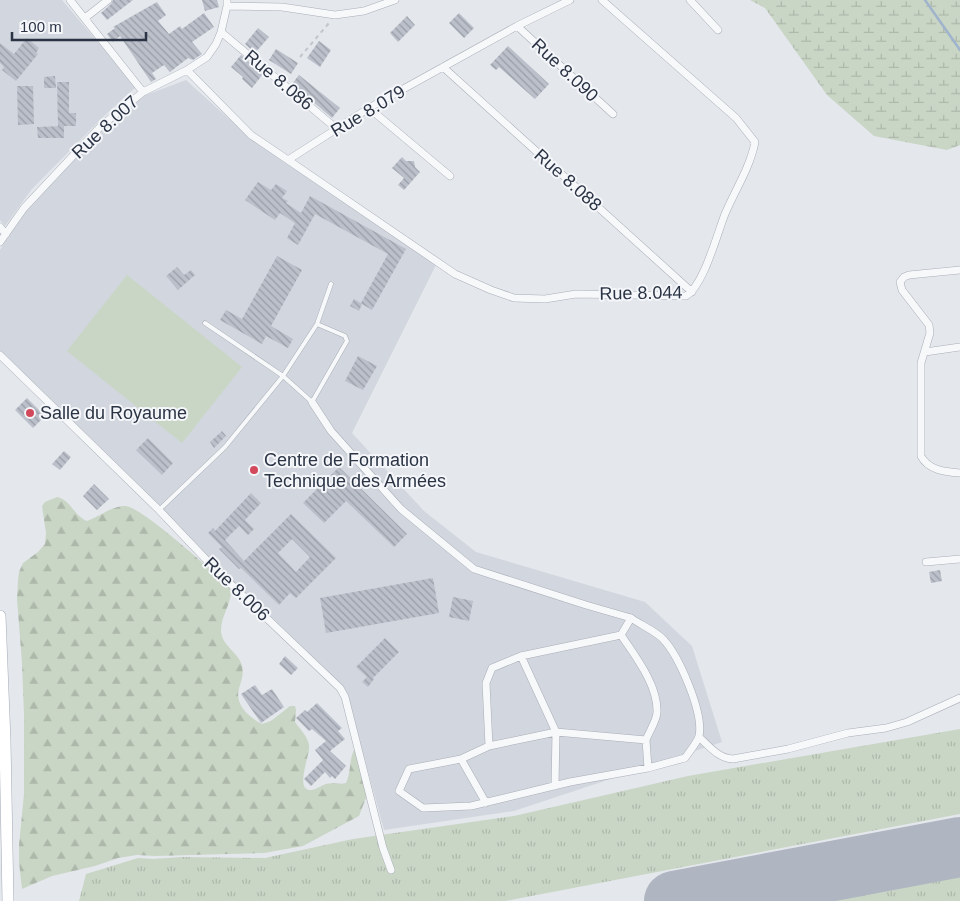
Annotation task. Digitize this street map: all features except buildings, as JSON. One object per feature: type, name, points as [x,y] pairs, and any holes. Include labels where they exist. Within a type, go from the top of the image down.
[{"type":"main road","points":[[0,616],[3,825],[8,901]]},
{"type":"street","points":[[70,0],[143,92]]},
{"type":"street","points":[[85,18],[108,0]]},
{"type":"street","points":[[227,3],[282,7],[335,15],[364,11],[395,0]]},
{"type":"street","points":[[554,8],[558,0]]},
{"type":"street","name":"Rue 8.079","points":[[288,160],[369,108],[517,26],[570,0]]},
{"type":"street","name":"Rue 8.044","points":[[288,160],[455,274],[514,298],[545,299],[576,294],[686,296],[692,292],[707,263],[725,214],[752,156],[755,142],[736,118],[602,0]]},
{"type":"street","points":[[690,0],[718,30]]},
{"type":"street","name":"Rue 8.007","points":[[0,242],[24,208],[101,126],[143,92],[187,70],[207,57],[216,44],[221,32],[227,3]]},
{"type":"street","name":"Rue 8.090","points":[[517,26],[613,114]]},
{"type":"street","name":"Rue 8.086","points":[[221,32],[336,129]]},
{"type":"street","name":"Rue 8.088","points":[[443,67],[692,292]]},
{"type":"street","points":[[187,70],[251,134],[288,160]]},
{"type":"street","points":[[369,108],[450,176]]},
{"type":"street","points":[[0,227],[6,234]]},
{"type":"street","points":[[960,270],[909,274],[900,282],[902,290],[929,326],[930,333],[921,363],[921,456],[924,462],[934,469],[960,473]]},
{"type":"street","points":[[924,352],[960,347]]},
{"type":"street","name":"Rue 8.006","points":[[0,355],[159,510],[217,571],[344,693],[383,848],[391,870]]},
{"type":"street","points":[[312,402],[331,430],[401,509],[474,569],[631,618],[663,639],[679,664],[692,693],[700,723],[699,737],[685,758],[648,768],[555,786],[471,806],[423,808],[398,792],[409,768],[461,759],[489,746],[556,732],[646,740]]},
{"type":"street","points":[[926,562],[960,559]]},
{"type":"street","points":[[489,746],[486,682],[492,668],[521,656],[621,634],[631,618]]},
{"type":"street","points":[[621,634],[645,672],[654,694],[657,713],[646,740],[648,768]]},
{"type":"street","points":[[521,656],[556,732],[555,786]]},
{"type":"street","points":[[699,737],[718,756],[725,759],[733,759],[788,749],[848,732],[886,728],[907,722],[960,698]]},
{"type":"street","points":[[461,759],[486,803]]},
{"type":"lane","points":[[159,510],[225,447],[283,376],[317,324],[331,284]]},
{"type":"lane","points":[[205,322],[283,376],[312,402],[347,340],[346,336],[317,324]]},
{"type":"path","points":[[300,57],[335,15]]},
{"type":"shaded area","points":[[0,0],[62,0],[136,87],[102,118],[32,189],[5,226],[0,220]]},
{"type":"shaded area","name":"Centre de Formation Technique des Armées","points":[[186,80],[248,136],[284,162],[437,263],[352,433],[424,511],[476,552],[645,602],[692,646],[722,742],[514,811],[384,830],[346,691],[219,570],[0,354],[0,250],[8,236],[26,210],[106,124],[146,95]]},
{"type":"green space","points":[[750,0],[960,0],[960,145],[947,150],[874,136],[827,95],[765,8]]},
{"type":"green space","points":[[127,275],[242,367],[182,443],[67,351]]},
{"type":"green space","points":[[57,497],[66,501],[79,516],[87,521],[116,507],[126,506],[135,510],[163,529],[231,589],[221,630],[224,640],[242,666],[243,672],[238,692],[240,703],[248,714],[262,724],[271,721],[290,706],[295,706],[295,722],[309,745],[303,779],[306,789],[316,789],[329,783],[346,783],[352,754],[354,750],[358,752],[369,790],[359,816],[303,846],[264,853],[137,855],[118,858],[95,866],[52,876],[22,889],[19,845],[24,794],[24,715],[17,599],[18,580],[23,563],[45,544],[46,533],[42,506],[45,502]]},
{"type":"green space","points":[[960,729],[960,814],[505,901],[79,901],[86,874],[138,858],[265,858],[353,839],[514,816],[688,776]]},
{"type":"green space","points":[[960,873],[960,901],[815,901]]},
{"type":"waterway","points":[[925,0],[960,50]]},
{"type":"runway","points":[[674,901],[960,847]]},
{"type":"place","name":"Salle du Royaume","points":[[30,413]]},
{"type":"place","name":"Centre de Formation Technique des Armées","points":[[254,470]]}]
